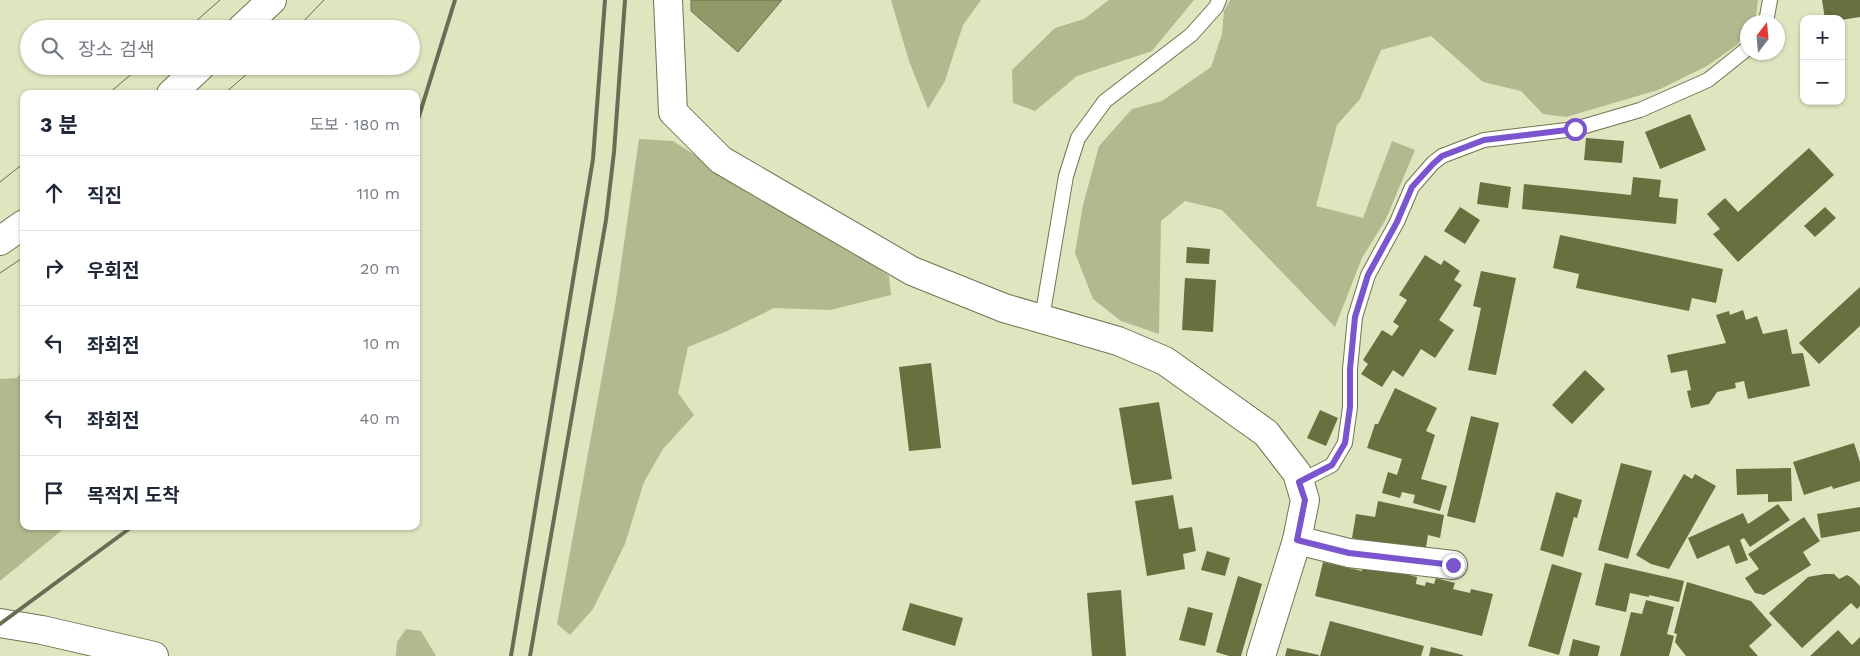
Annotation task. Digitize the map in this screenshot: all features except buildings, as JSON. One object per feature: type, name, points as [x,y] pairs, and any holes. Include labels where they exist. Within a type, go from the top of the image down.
[{"type":"street","points":[[251,20],[272,0]]},
{"type":"street","points":[[668,0],[673,112],[721,160],[912,271],[1004,308],[1118,341],[1164,361],[1266,433],[1296,473],[1305,500],[1297,540],[1260,656]]},
{"type":"street","points":[[176,90],[192,75]]},
{"type":"street","points":[[0,241],[20,227]]},
{"type":"street","points":[[1297,540],[1349,553],[1453,565]]},
{"type":"street","points":[[0,623],[42,630],[154,656]]},
{"type":"lane","points":[[1042,318],[1066,176],[1078,138],[1105,101],[1192,36],[1220,0]]},
{"type":"lane","points":[[1767,15],[1770,0]]},
{"type":"lane","points":[[1299,482],[1332,465],[1345,443],[1350,407],[1350,369],[1355,317],[1368,275],[1397,222],[1412,187],[1433,164],[1442,156],[1484,140],[1575,129],[1640,110],[1708,80],[1740,54]]},
{"type":"shaded area","points":[[691,0],[782,0],[738,52],[691,11]]},
{"type":"shaded area","points":[[891,0],[981,0],[963,25],[945,81],[928,109],[909,61]]},
{"type":"shaded area","points":[[1109,0],[1194,0],[1152,51],[1077,76],[1035,111],[1013,103],[1012,70],[1055,28],[1084,19]]},
{"type":"shaded area","points":[[1230,0],[1758,0],[1756,15],[1740,15],[1740,40],[1737,45],[1707,66],[1658,90],[1566,117],[1543,114],[1521,91],[1483,82],[1431,36],[1381,50],[1360,99],[1337,125],[1316,206],[1363,218],[1392,141],[1415,150],[1386,219],[1362,258],[1335,327],[1222,210],[1185,201],[1161,221],[1159,334],[1121,321],[1093,299],[1075,253],[1083,205],[1099,146],[1132,109],[1162,101],[1211,67],[1222,34],[1224,11]]},
{"type":"shaded area","points":[[639,139],[673,141],[749,190],[834,238],[889,276],[891,295],[830,310],[774,308],[725,332],[688,347],[678,393],[694,415],[663,449],[644,482],[625,544],[593,609],[570,635],[557,624],[616,299]]},
{"type":"shaded area","points":[[20,374],[20,530],[62,530],[0,581],[0,379],[17,378]]},
{"type":"shaded area","points":[[406,629],[421,631],[436,656],[396,656],[397,642]]},
{"type":"tram line","points":[[197,20],[220,0]]},
{"type":"tram line","points":[[305,20],[324,0]]},
{"type":"tram line","points":[[113,90],[130,75]]},
{"type":"tram line","points":[[229,90],[246,75]]},
{"type":"tram line","points":[[0,182],[20,166]]},
{"type":"tram line","points":[[0,273],[20,260]]},
{"type":"railway","points":[[420,113],[455,0]]},
{"type":"railway","points":[[511,656],[593,159],[605,0]]},
{"type":"railway","points":[[530,656],[606,220],[614,152],[625,0]]},
{"type":"railway","points":[[0,624],[128,530]]},
{"type":"route","points":[[1453,565],[1349,553],[1297,540],[1305,500],[1299,482],[1332,465],[1345,443],[1350,407],[1350,369],[1355,317],[1368,275],[1397,222],[1412,187],[1442,156],[1484,140],[1575,129]]}]
